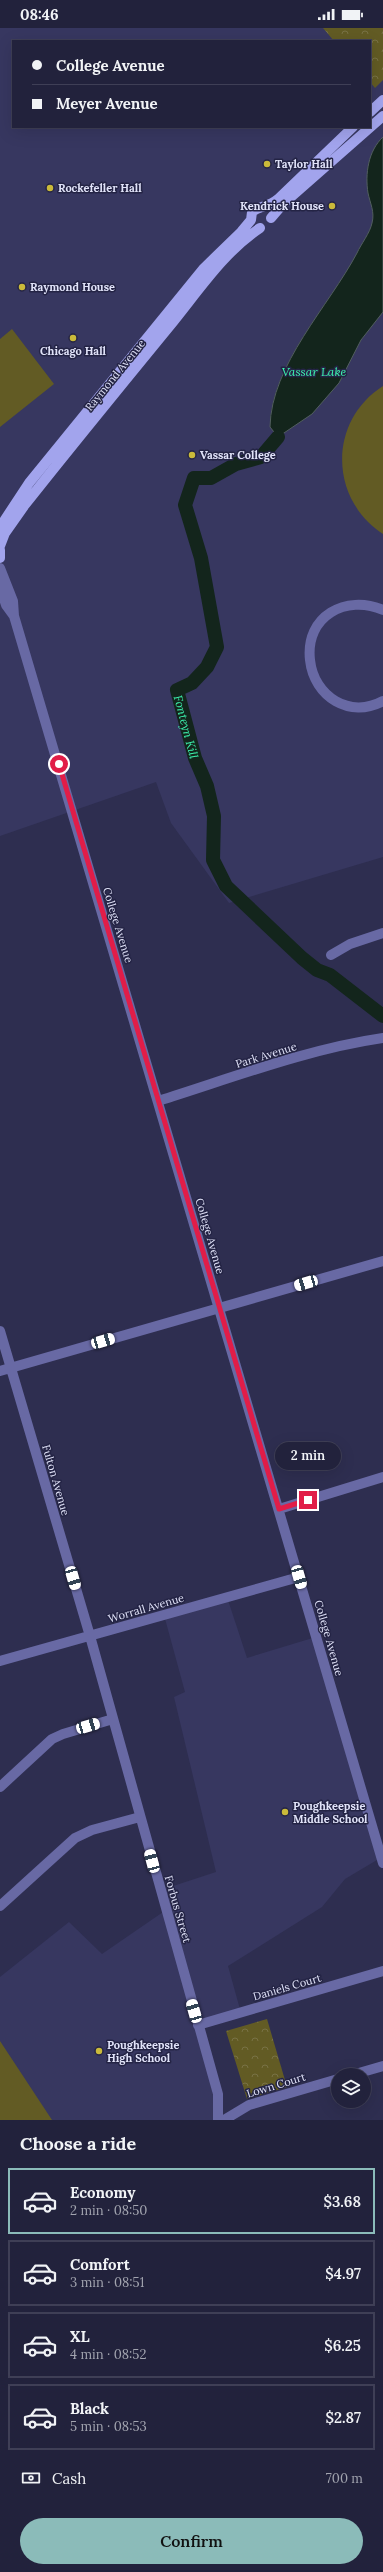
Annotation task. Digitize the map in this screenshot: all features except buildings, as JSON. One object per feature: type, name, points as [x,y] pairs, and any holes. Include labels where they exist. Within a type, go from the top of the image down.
[{"type":"main road","points":[[371,111],[383,100]]},
{"type":"main road","name":"Raymond Avenue","points":[[371,127],[383,116]]},
{"type":"main road","name":"Raymond Avenue","points":[[0,527],[29,483],[204,268],[251,220],[254,210],[264,208],[278,199],[353,128]]},
{"type":"main road","name":"Raymond Avenue","points":[[0,546],[5,533],[24,506],[217,269],[244,240],[260,228],[267,226],[271,218],[283,204],[369,128]]},
{"type":"main road","points":[[264,208],[270,212],[271,218]]},
{"type":"main road","points":[[251,220],[255,227],[260,228]]},
{"type":"main road","points":[[0,550],[0,558]]},
{"type":"street","name":"College Avenue","points":[[0,568],[13,601],[14,616],[219,1308],[299,1577],[378,1831],[383,1862]]},
{"type":"street","name":"College Avenue","points":[[0,587],[6,605],[14,616]]},
{"type":"street","points":[[383,610],[350,604],[330,611],[316,626],[310,648],[310,660],[317,681],[336,702],[358,709],[383,701]]},
{"type":"street","points":[[331,954],[350,944],[383,933]]},
{"type":"street","name":"Park Avenue","points":[[158,1101],[308,1055],[383,1038]]},
{"type":"street","points":[[0,1371],[383,1261]]},
{"type":"street","name":"Fulton Avenue","points":[[0,1331],[90,1636]]},
{"type":"street","points":[[279,1509],[383,1477]]},
{"type":"street","name":"Worrall Avenue","points":[[0,1661],[299,1577]]},
{"type":"street","name":"Forbus Street","points":[[90,1636],[218,2094],[218,2120]]},
{"type":"street","points":[[0,1787],[52,1739],[63,1734],[113,1719]]},
{"type":"street","points":[[0,1906],[75,1838],[92,1830],[140,1817]]},
{"type":"street","name":"Daniels Court","points":[[198,2026],[383,1971]]},
{"type":"street","points":[[371,2069],[383,2066]]},
{"type":"street","name":"Lown Court","points":[[224,2120],[249,2105],[331,2081]]},
{"type":"shaded area","name":"Vassar College","points":[[0,28],[383,28],[383,857],[229,903],[171,823],[156,782],[0,836]]},
{"type":"shaded area","points":[[227,1597],[247,1658],[316,1637],[382,1857],[345,1879],[322,1907],[228,1966],[241,2013],[199,2025],[218,2120],[0,2120],[0,1977],[69,1922],[102,1954],[166,1910],[161,1890],[216,1872],[174,1697],[185,1692],[164,1615]]},
{"type":"green space","points":[[323,28],[383,28],[383,80],[375,88],[371,83],[371,40],[333,40]]},
{"type":"green space","points":[[12,329],[54,384],[0,427],[0,339]]},
{"type":"green space","points":[[383,386],[383,534],[365,519],[352,501],[345,481],[342,460],[345,439],[352,419],[365,401]]},
{"type":"green space","points":[[267,2019],[287,2087],[247,2099],[226,2031]]},
{"type":"green space","points":[[0,2041],[52,2120],[0,2120]]},
{"type":"water","name":"Vassar Lake","points":[[383,137],[383,312],[361,340],[339,383],[312,414],[278,437],[270,427],[273,404],[280,381],[303,337],[345,273],[371,227],[373,215],[367,186],[367,171],[374,149]]},
{"type":"waterway","name":"Fonteyn Kill","points":[[278,437],[261,457],[236,464],[211,478],[194,478],[185,505],[201,558],[217,647],[207,667],[192,683],[177,690],[195,758],[207,786],[214,816],[213,860],[226,886],[302,958],[317,970],[330,975],[383,1016]]},
{"type":"place","name":"Taylor Hall","points":[[267,164]]},
{"type":"place","name":"Rockefeller Hall","points":[[50,188]]},
{"type":"place","name":"Kendrick House","points":[[332,206]]},
{"type":"place","name":"Raymond House","points":[[22,287]]},
{"type":"place","name":"Chicago Hall","points":[[73,338]]},
{"type":"place","name":"Vassar College","points":[[192,455]]},
{"type":"place","name":"Poughkeepsie Middle School","points":[[285,1812]]},
{"type":"place","name":"Poughkeepsie High School","points":[[99,2051]]},
{"type":"route","points":[[59,764],[101,912],[140,1038],[279,1509],[308,1500]]}]
